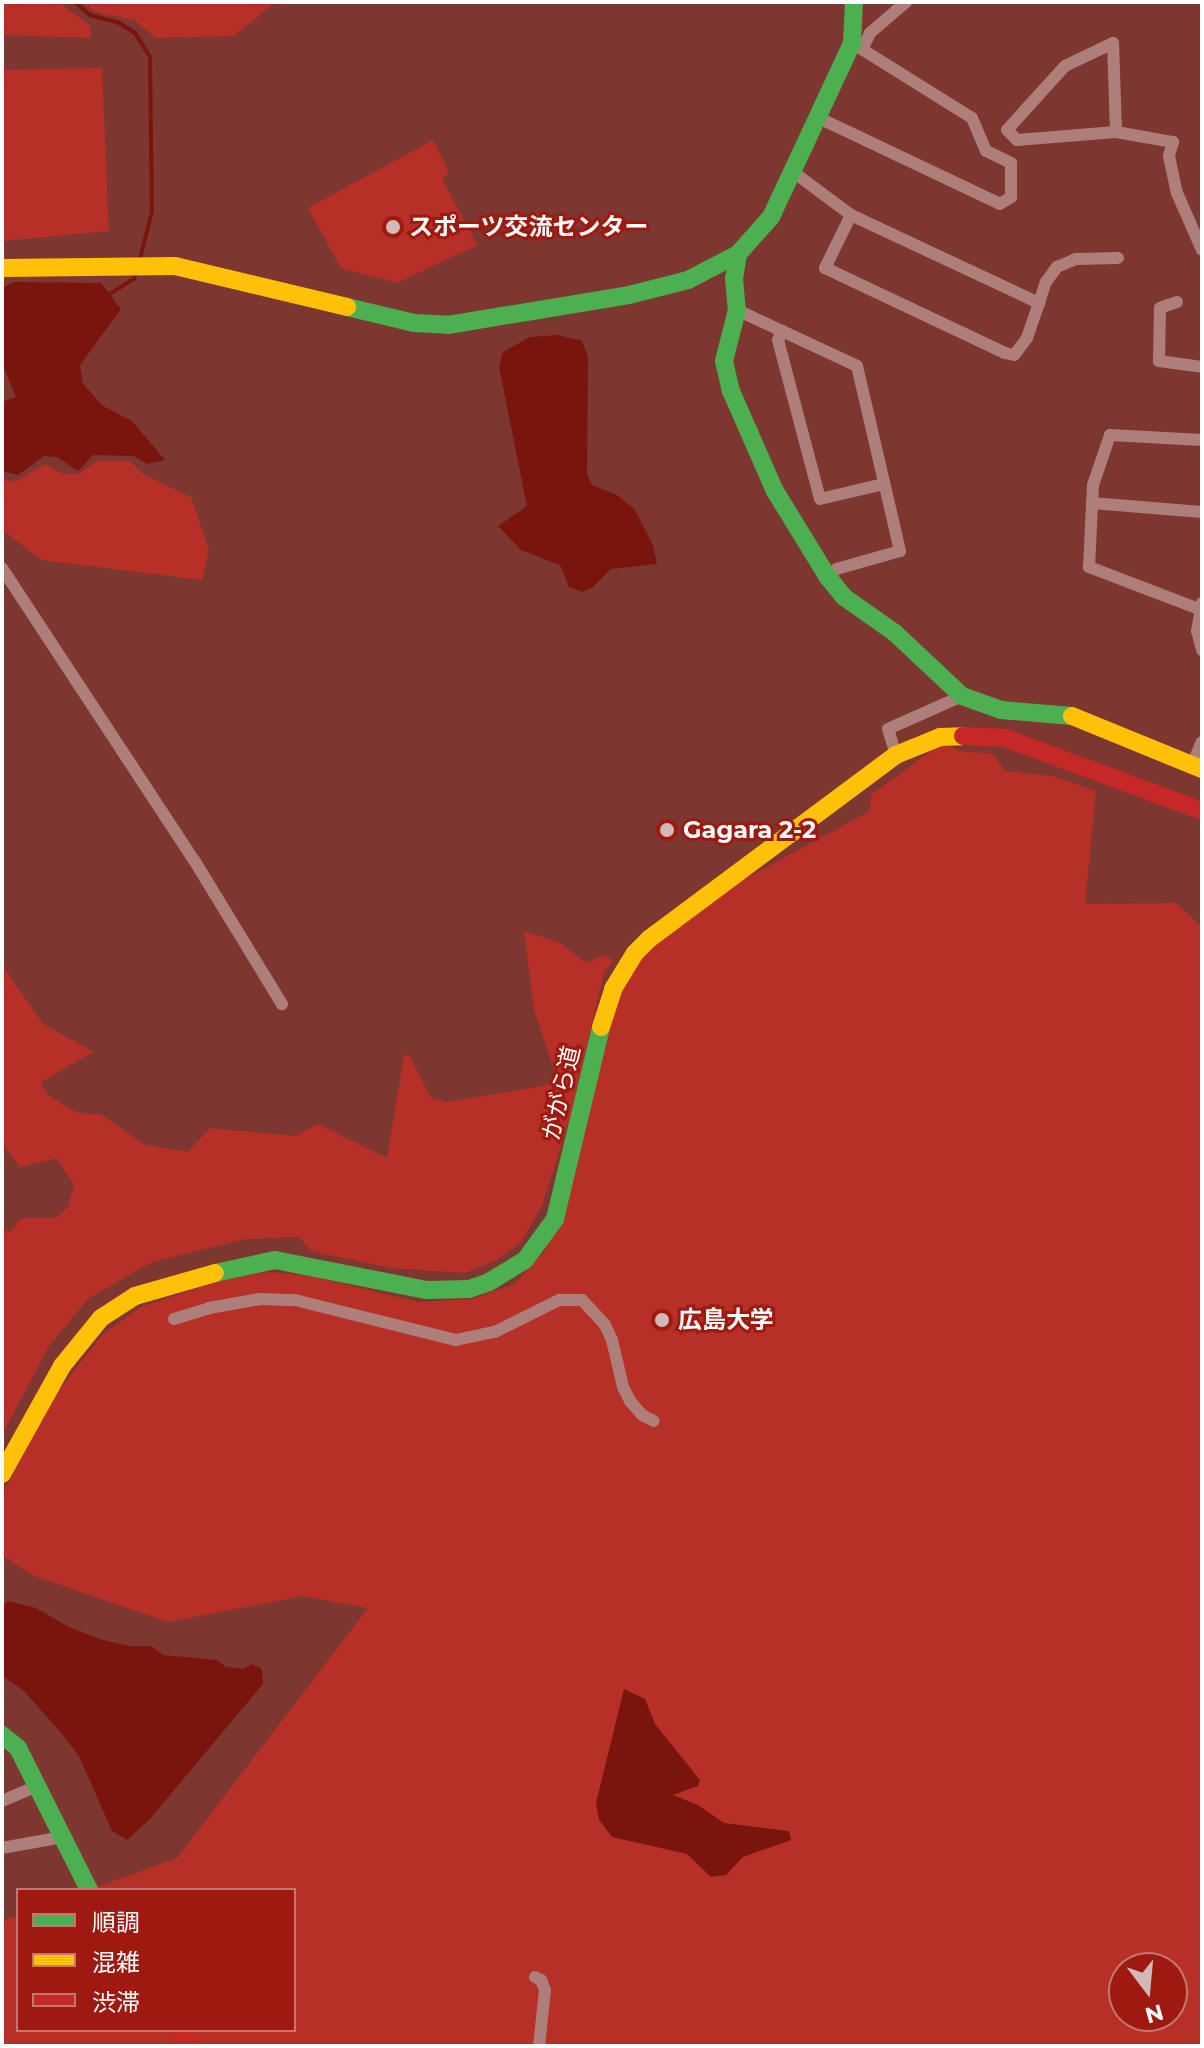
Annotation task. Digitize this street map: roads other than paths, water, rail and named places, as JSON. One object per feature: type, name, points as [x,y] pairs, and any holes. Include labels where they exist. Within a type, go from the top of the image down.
[{"type":"street","points":[[819,118],[1000,204],[1011,197],[1011,163],[986,151],[972,118],[860,39],[854,2]]},
{"type":"street","points":[[2,268],[187,268],[414,323],[448,325],[644,291],[688,280],[738,254],[771,217],[860,39],[906,2]]},
{"type":"street","points":[[1116,132],[1113,43],[1065,66],[1007,130],[1017,140],[1116,132],[1173,142],[1169,156],[1177,193],[1202,250]]},
{"type":"street","points":[[792,171],[851,215],[1039,303]]},
{"type":"street","points":[[851,215],[825,268],[1014,355],[1027,338],[1046,282],[1057,267],[1076,259],[1118,258]]},
{"type":"street","points":[[738,254],[734,278],[737,310],[724,361],[731,391],[775,491],[827,576],[844,597],[895,633],[962,696],[1001,710],[1080,717],[1197,767],[1202,742]]},
{"type":"street","points":[[1177,302],[1160,308],[1159,361],[1202,367]]},
{"type":"street","points":[[737,310],[857,366],[900,551],[837,569],[827,576]]},
{"type":"street","points":[[783,331],[778,340],[820,499],[884,484]]},
{"type":"street","points":[[1202,440],[1110,435],[1093,485],[1089,567],[1201,605],[1197,631],[1202,650]]},
{"type":"street","points":[[1092,503],[1202,512]]},
{"type":"street","points":[[2,568],[194,860],[282,1004]]},
{"type":"street","points":[[896,755],[888,729],[962,696]]},
{"type":"street","name":"ががら道","points":[[2,1474],[62,1366],[83,1337],[101,1318],[135,1296],[227,1269],[275,1260],[427,1290],[469,1289],[489,1282],[525,1260],[555,1219],[599,1033],[613,989],[635,953],[662,929],[896,755],[940,737],[981,735],[1005,738],[1202,811]]},
{"type":"street","points":[[174,1319],[209,1308],[260,1299],[295,1300],[456,1340],[495,1332],[559,1300],[582,1300],[605,1325],[630,1401],[642,1415],[654,1421]]},
{"type":"street","points":[[2,1735],[18,1748],[88,1888]]},
{"type":"street","points":[[2,1801],[38,1786]]},
{"type":"street","points":[[2,1848],[63,1837]]},
{"type":"street","points":[[535,1977],[541,1980],[545,1990],[539,2046]]},
{"type":"waterway","points":[[75,2],[90,15],[119,23],[135,33],[150,57],[152,211],[140,259]]},
{"type":"waterway","points":[[108,295],[134,279],[136,271]]},
{"type":"place","name":"スポーツ交流センター","points":[[393,227]]},
{"type":"place","name":"Gagara 2-2","points":[[667,830]]},
{"type":"place","name":"広島大学","points":[[662,1320]]}]
